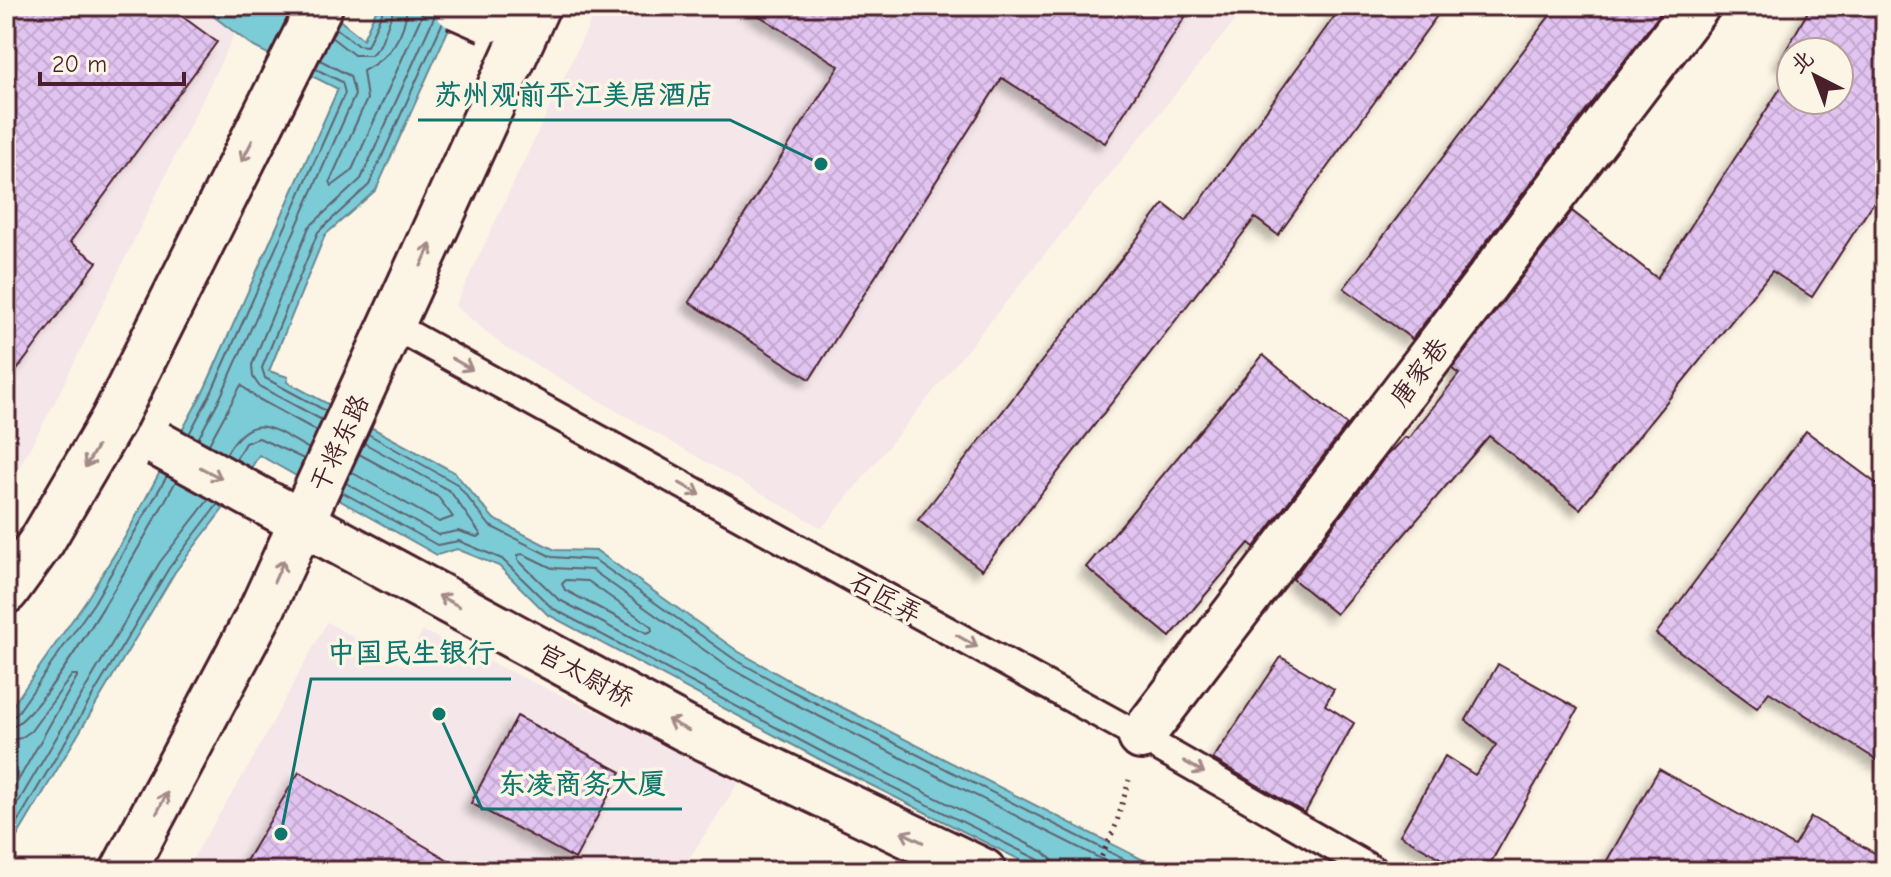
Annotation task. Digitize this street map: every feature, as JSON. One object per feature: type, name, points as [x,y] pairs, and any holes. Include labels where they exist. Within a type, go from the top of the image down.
[{"type":"street","points":[[6,591],[42,541],[113,420],[320,6]]},
{"type":"street","name":"唐家巷","points":[[1141,737],[1697,6]]},
{"type":"street","name":"干将东路","points":[[123,871],[262,609],[293,508],[372,371],[394,326],[501,17]]},
{"type":"street","name":"官太尉桥","points":[[113,420],[293,508],[684,728],[983,871]]},
{"type":"lane","name":"石匠弄","points":[[394,326],[1141,737],[1375,871]]},
{"type":"path","points":[[1095,871],[1116,825]]},
{"type":"shaded area","points":[[6,6],[200,6],[235,33],[54,404],[6,491]]},
{"type":"shaded area","points":[[598,6],[1247,6],[822,528],[505,347],[455,306]]},
{"type":"shaded area","points":[[327,622],[402,665],[423,631],[741,779],[681,871],[185,871],[251,762]]},
{"type":"water","points":[[200,6],[322,6],[363,39],[378,6],[459,6],[376,190],[325,235],[269,371],[288,377],[287,382],[454,472],[494,519],[555,550],[597,551],[739,652],[792,682],[1165,871],[1042,871],[819,759],[547,614],[499,566],[457,549],[437,555],[259,455],[239,488],[175,572],[6,855],[6,715],[87,599],[125,537],[205,388],[338,89],[254,47]]},
{"type":"building","points":[[6,6],[168,6],[217,42],[70,242],[97,262],[6,385]]},
{"type":"building","points":[[744,6],[1192,6],[1105,143],[1002,78],[810,379],[689,302],[839,66]]},
{"type":"building","points":[[1342,6],[1444,6],[1278,235],[1255,218],[982,570],[918,520],[1164,204],[1186,221]]},
{"type":"building","points":[[1557,6],[1666,6],[1412,339],[1344,288]]},
{"type":"building","points":[[1811,6],[1885,6],[1885,185],[1812,297],[1772,271],[1580,509],[1489,436],[1336,614],[1293,579],[1385,457],[1405,437],[1408,439],[1459,374],[1452,369],[1572,211],[1657,278],[1775,97],[1775,116],[1855,116],[1855,36],[1794,36]]},
{"type":"building","points":[[1263,355],[1347,425],[1254,547],[1249,543],[1170,637],[1086,567]]},
{"type":"building","points":[[1806,431],[1885,490],[1885,765],[1769,692],[1757,708],[1656,634]]},
{"type":"building","points":[[1281,657],[1334,689],[1325,705],[1354,723],[1305,813],[1213,759]]},
{"type":"building","points":[[1498,664],[1578,709],[1486,871],[1463,871],[1400,835],[1445,756],[1475,775],[1496,745],[1466,720]]},
{"type":"building","points":[[517,716],[621,772],[575,859],[471,803]]},
{"type":"building","points":[[1659,769],[1794,846],[1811,817],[1885,859],[1885,871],[1601,871]]},
{"type":"building","points":[[299,772],[467,871],[240,871]]},
{"type":"place","name":"苏州观前平江美居酒店","points":[[821,164]]},
{"type":"place","name":"东凌商务大厦","points":[[439,714]]},
{"type":"place","name":"中国民生银行","points":[[281,834]]}]
